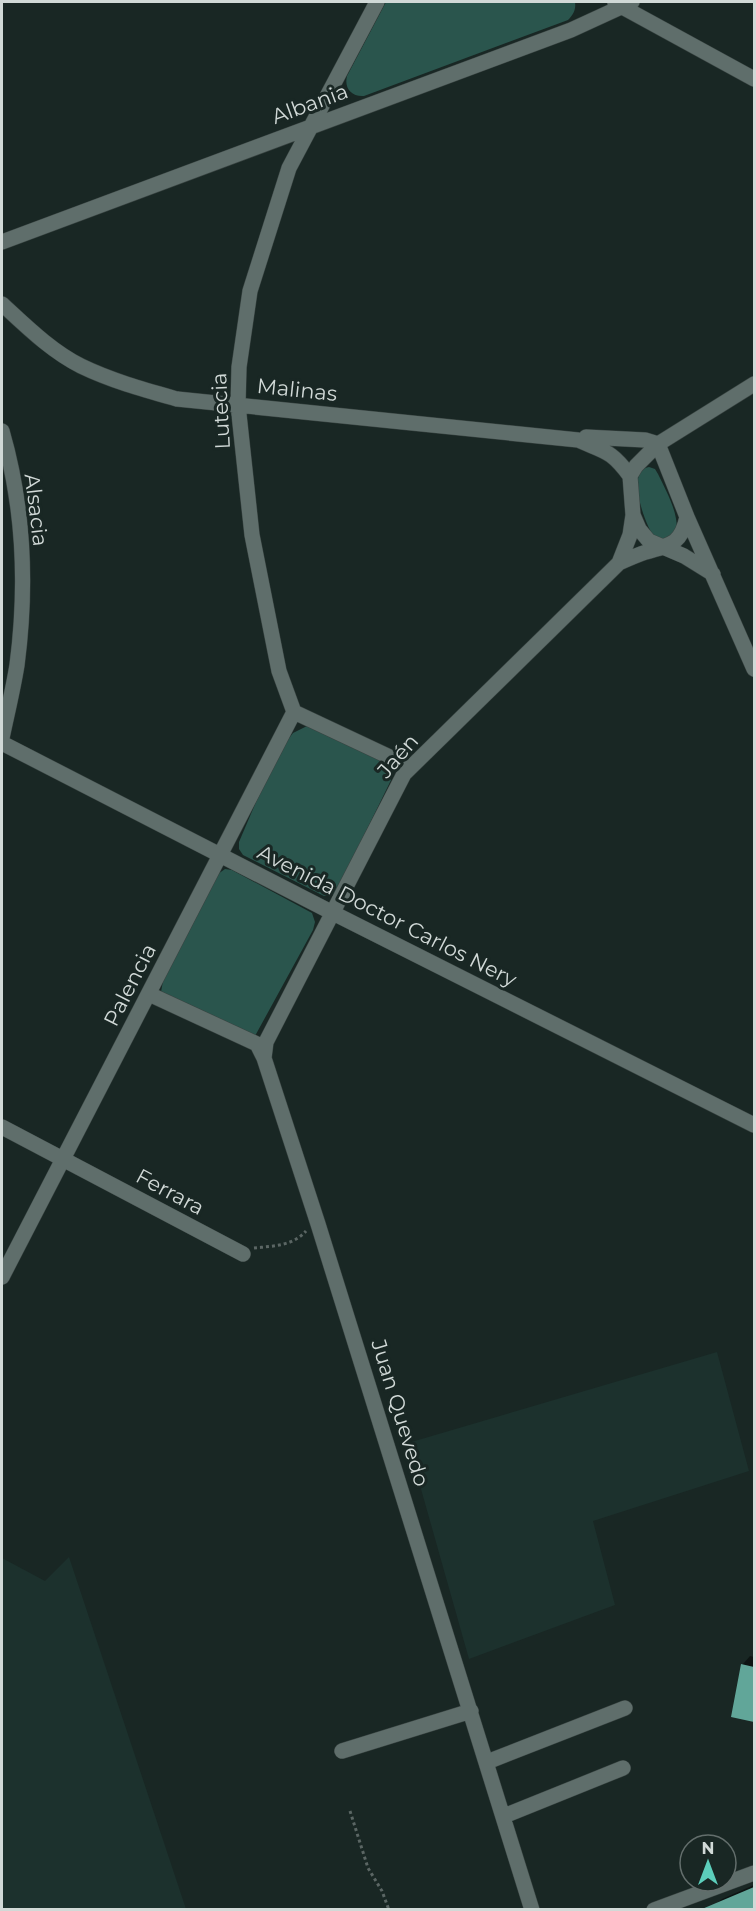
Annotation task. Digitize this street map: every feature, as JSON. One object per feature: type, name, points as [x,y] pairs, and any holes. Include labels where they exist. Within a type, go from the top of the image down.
[{"type":"street","name":"Lutecia","points":[[294,712],[279,671],[255,547],[238,405],[239,368],[250,291],[289,168],[377,2]]},
{"type":"street","name":"Albania","points":[[2,242],[571,30],[622,3]]},
{"type":"street","points":[[622,3],[754,80]]},
{"type":"street","name":"Malinas","points":[[2,304],[46,343],[80,366],[129,386],[177,399],[578,440],[600,447],[612,455],[630,476]]},
{"type":"street","points":[[713,574],[684,556],[649,541],[639,529],[633,514],[630,476],[636,466],[658,444],[754,384]]},
{"type":"street","name":"Alsacia","points":[[2,431],[20,522],[23,594],[16,666],[2,738]]},
{"type":"street","name":"Malinas","points":[[578,440],[590,436],[645,440],[658,444]]},
{"type":"street","points":[[658,444],[687,517],[754,669]]},
{"type":"street","name":"Jaén","points":[[619,563],[630,535],[633,514]]},
{"type":"street","points":[[663,548],[675,542],[684,531],[687,517]]},
{"type":"street","name":"Jaén","points":[[264,1058],[266,1042],[395,788],[411,767],[619,563],[648,551],[663,548]]},
{"type":"street","points":[[294,712],[411,767]]},
{"type":"street","name":"Palencia","points":[[2,1277],[294,712]]},
{"type":"street","name":"Avenida Doctor Carlos Nery","points":[[2,743],[333,914],[754,1125]]},
{"type":"street","name":"Juan Quevedo","points":[[149,994],[257,1044],[264,1058],[532,1910]]},
{"type":"street","name":"Ferrara","points":[[2,1127],[243,1254]]},
{"type":"street","points":[[487,1762],[625,1708]]},
{"type":"street","points":[[342,1750],[471,1711]]},
{"type":"street","points":[[504,1816],[623,1768]]},
{"type":"street","points":[[654,1910],[754,1873]]},
{"type":"path","points":[[243,1254],[252,1248],[274,1246],[299,1239],[309,1227],[318,1224]]},
{"type":"path","points":[[350,1811],[368,1868],[382,1891],[389,1910]]},
{"type":"shaded area","points":[[717,1352],[749,1471],[593,1521],[615,1605],[469,1659],[408,1443]]},
{"type":"shaded area","points":[[69,1557],[186,1909],[2,1909],[2,1558],[45,1581]]},
{"type":"green space","points":[[386,2],[575,2],[575,5],[572,16],[568,20],[364,96],[355,95],[349,91],[347,76]]},
{"type":"green space","points":[[649,467],[655,469],[675,514],[677,531],[675,539],[655,539],[643,512],[639,500],[638,478],[642,471]]},
{"type":"green space","points":[[307,726],[385,761],[391,774],[391,780],[337,891],[332,895],[324,896],[243,855],[239,849],[239,842],[256,802],[286,742],[293,733]]},
{"type":"green space","points":[[225,869],[232,870],[312,913],[315,922],[313,930],[255,1036],[161,992],[163,981],[218,874]]},
{"type":"building","points":[[741,1664],[754,1667],[754,1722],[731,1717]]},
{"type":"building","points":[[754,1887],[754,1910],[702,1910],[702,1909]]}]
